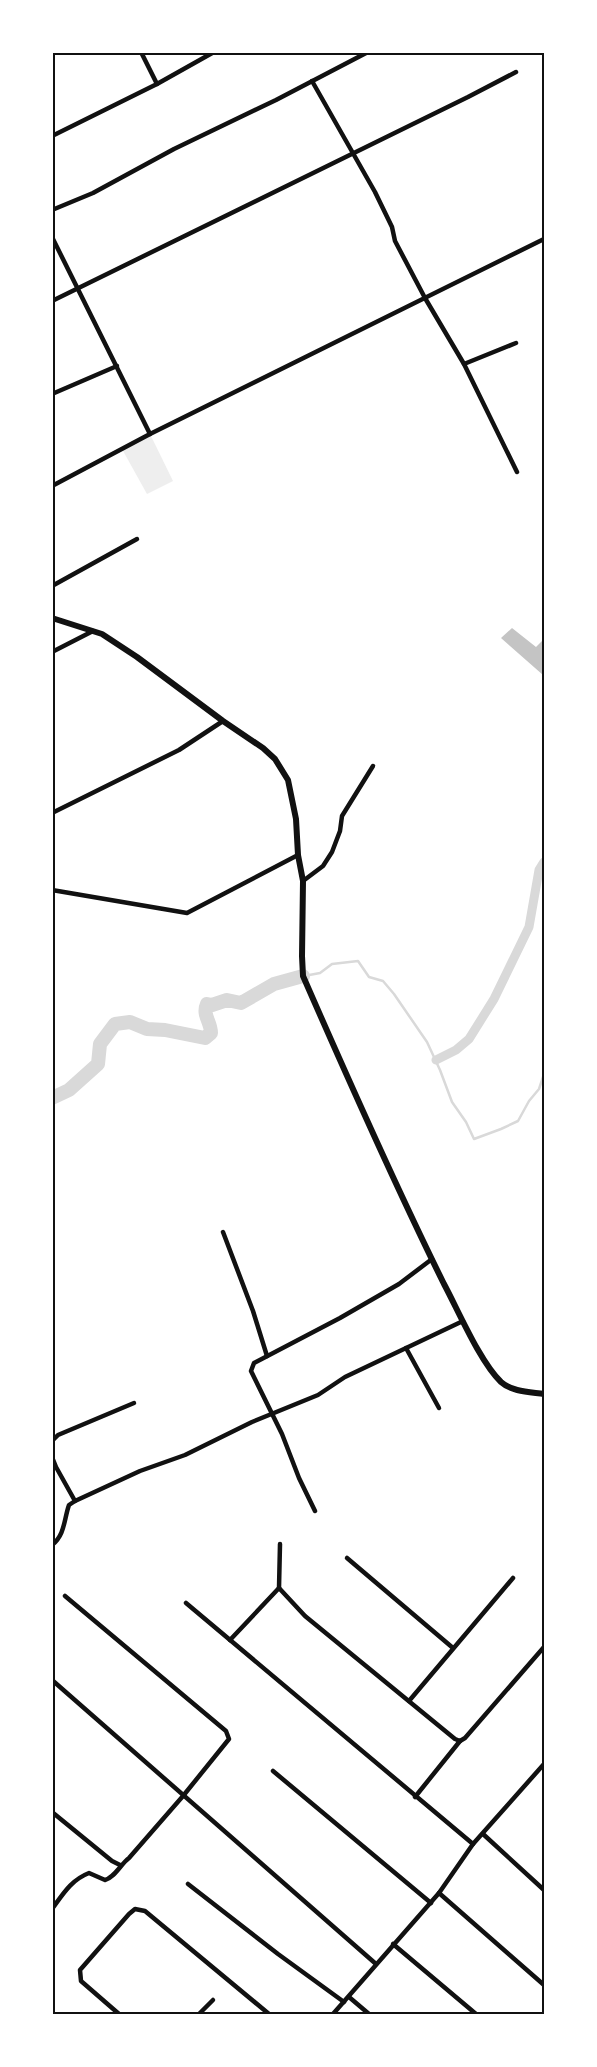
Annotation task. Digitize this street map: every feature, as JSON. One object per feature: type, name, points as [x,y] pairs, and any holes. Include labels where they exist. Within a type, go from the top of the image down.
[{"type":"main road","points":[[52,618],[94,630],[137,657],[276,759],[288,780],[296,819],[298,855],[303,881],[303,976],[353,1091],[463,1321],[492,1371],[503,1383],[521,1391],[544,1394]]},
{"type":"street","points":[[141,52],[157,84]]},
{"type":"street","points":[[52,136],[157,84],[214,52]]},
{"type":"street","points":[[52,210],[93,192],[174,149],[368,52]]},
{"type":"street","points":[[52,301],[516,72]]},
{"type":"street","points":[[312,81],[383,208],[392,226],[395,241],[425,298],[464,364],[518,472]]},
{"type":"street","points":[[52,237],[150,434]]},
{"type":"street","points":[[52,486],[150,434],[544,239]]},
{"type":"street","points":[[464,364],[516,343]]},
{"type":"street","points":[[52,394],[117,366]]},
{"type":"street","points":[[52,586],[137,539]]},
{"type":"street","points":[[52,652],[94,630]]},
{"type":"street","points":[[52,813],[179,750],[223,721]]},
{"type":"street","points":[[303,881],[323,866],[332,852],[340,832],[342,816],[373,766]]},
{"type":"street","points":[[52,890],[187,913],[298,855]]},
{"type":"street","points":[[223,1232],[253,1311],[267,1356]]},
{"type":"street","points":[[315,1511],[298,1478],[282,1434],[271,1416],[251,1371],[254,1363],[322,1328],[399,1284],[432,1259]]},
{"type":"street","points":[[52,1545],[58,1540],[63,1530],[69,1505],[76,1501],[140,1470],[185,1455],[252,1422],[271,1416],[318,1395],[345,1377],[463,1321]]},
{"type":"street","points":[[406,1348],[439,1408]]},
{"type":"street","points":[[52,1442],[58,1435],[134,1403]]},
{"type":"street","points":[[52,1457],[76,1501]]},
{"type":"street","points":[[52,1536],[58,1540]]},
{"type":"street","points":[[230,1640],[278,1588],[280,1544]]},
{"type":"street","points":[[347,1558],[453,1648]]},
{"type":"street","points":[[409,1701],[513,1578]]},
{"type":"street","points":[[278,1588],[305,1616],[455,1739],[460,1741]]},
{"type":"street","points":[[52,1909],[69,1884],[82,1875],[89,1872],[105,1880],[110,1879],[120,1865],[129,1858],[183,1796],[229,1739],[228,1733],[64,1596]]},
{"type":"street","points":[[186,1603],[473,1844]]},
{"type":"street","points":[[415,1797],[460,1741],[489,1711],[544,1647]]},
{"type":"street","points":[[52,1680],[376,1964]]},
{"type":"street","points":[[333,2014],[439,1893],[473,1844],[544,1764]]},
{"type":"street","points":[[273,1770],[430,1903]]},
{"type":"street","points":[[52,1812],[112,1861],[120,1865]]},
{"type":"street","points":[[483,1834],[544,1890]]},
{"type":"street","points":[[188,1884],[278,1954],[344,2002]]},
{"type":"street","points":[[439,1893],[544,1985]]},
{"type":"street","points":[[119,2014],[81,1981],[80,1970],[135,1909],[145,1911],[269,2014]]},
{"type":"street","points":[[393,1944],[476,2014]]},
{"type":"street","points":[[349,1997],[369,2014]]},
{"type":"street","points":[[199,2014],[213,2000]]},
{"type":"shaded area","points":[[150,434],[173,481],[147,494],[122,449]]},
{"type":"building","points":[[512,628],[536,647],[544,639],[543,675],[501,638]]},
{"type":"waterway","points":[[436,1060],[456,1050],[469,1039],[494,999],[529,927],[539,870],[544,862]]},
{"type":"waterway","points":[[304,976],[320,973],[332,964],[358,961],[369,977],[383,981],[427,1042],[452,1102],[466,1122],[474,1139],[518,1121],[529,1101],[539,1089],[544,1074]]},
{"type":"waterway","points":[[52,1098],[69,1090],[98,1064],[100,1044],[115,1024],[130,1022],[147,1029],[165,1030],[205,1038],[211,1033],[206,1015],[207,1004],[212,1005],[227,1000],[241,1003],[274,984],[303,976]]}]
